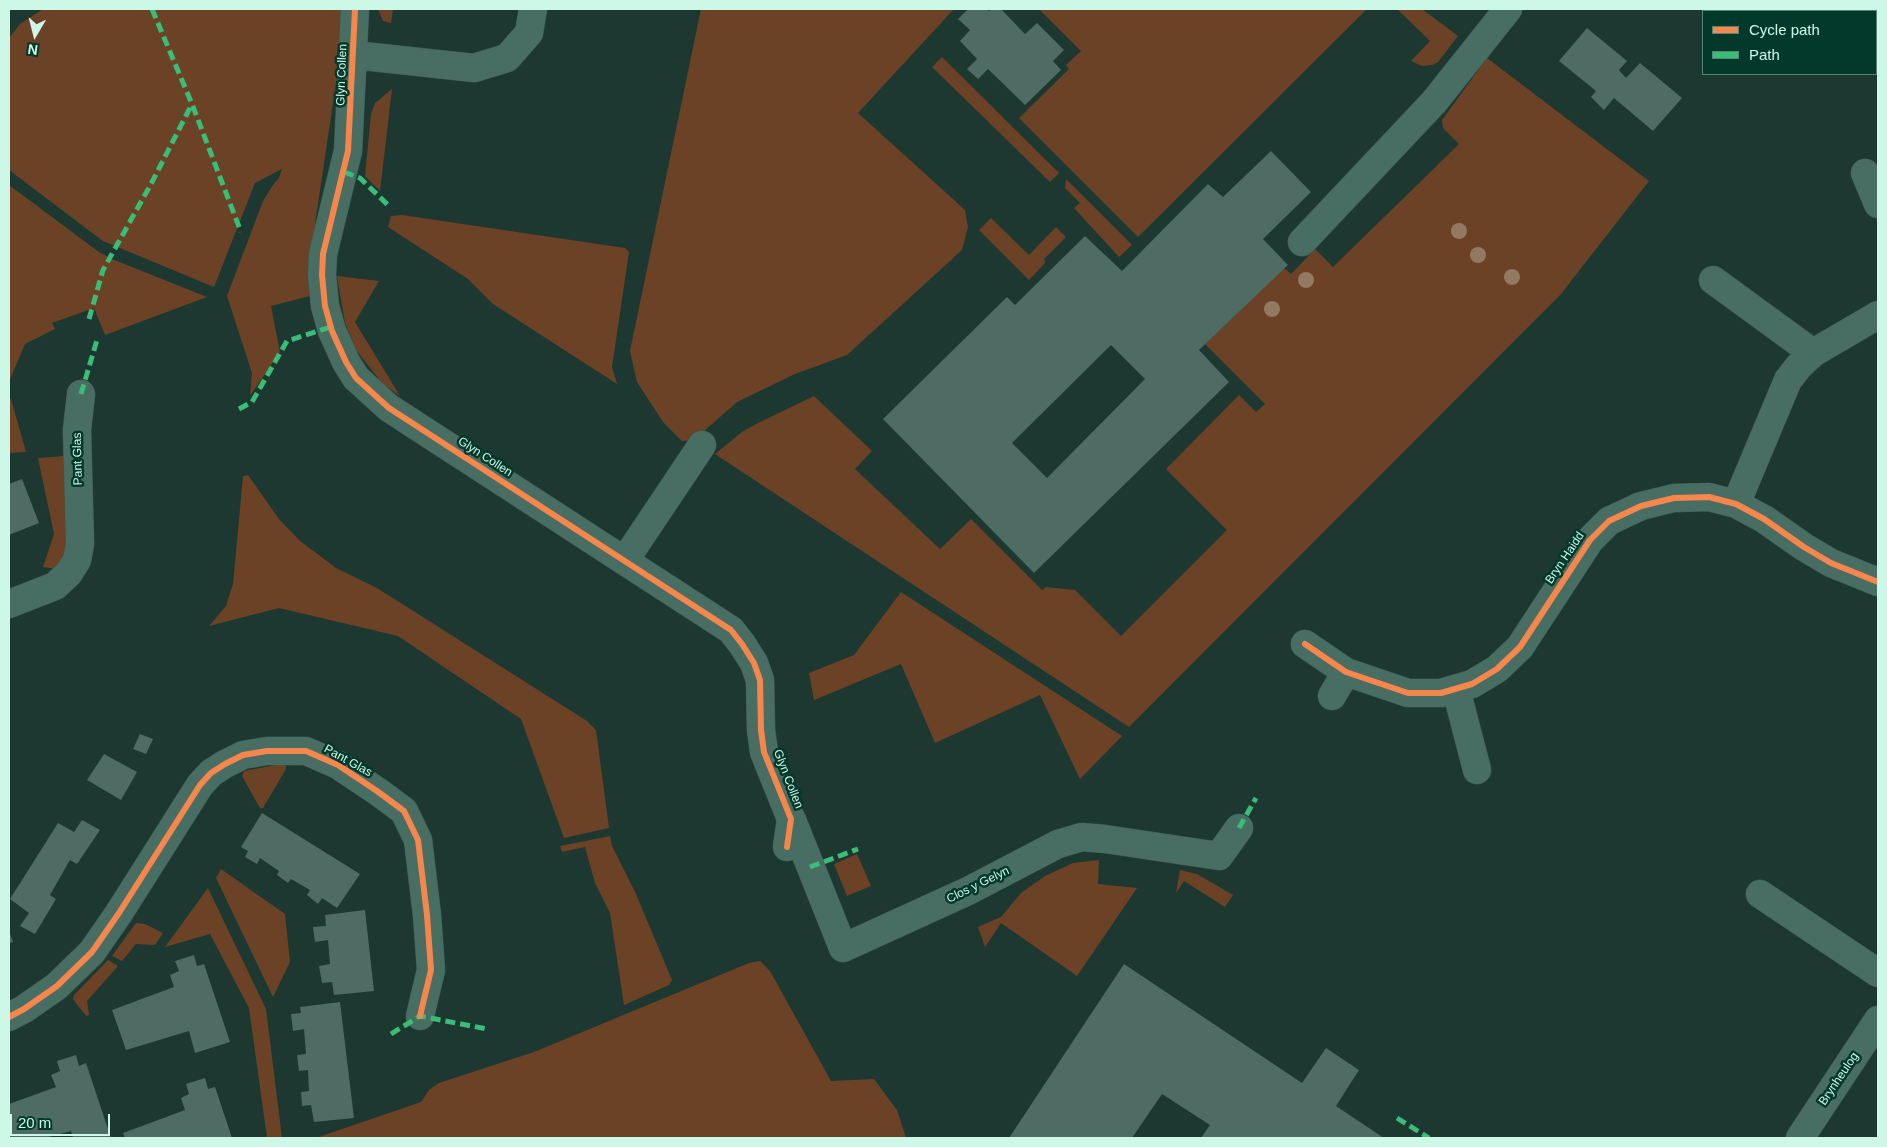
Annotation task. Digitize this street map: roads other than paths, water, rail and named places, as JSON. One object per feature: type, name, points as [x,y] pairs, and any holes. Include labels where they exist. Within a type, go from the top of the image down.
[{"type":"street","name":"Glyn Collen","points":[[356,9],[348,152],[323,254],[322,275],[325,306],[332,331],[346,362],[356,378],[388,408],[731,630],[754,663],[760,680],[761,730],[764,752],[791,819],[788,847]]},
{"type":"street","name":"Glyn Collen","points":[[354,55],[474,68],[507,58],[528,33],[533,9]]},
{"type":"street","points":[[1302,242],[1434,102],[1508,9]]},
{"type":"street","points":[[1865,173],[1878,204]]},
{"type":"street","points":[[1713,280],[1813,353]]},
{"type":"street","points":[[1736,504],[1788,380],[1798,366],[1813,353],[1878,314]]},
{"type":"street","name":"Pant Glas","points":[[9,604],[55,586],[69,573],[77,560],[80,544],[77,430],[81,394]]},
{"type":"street","points":[[625,560],[702,445]]},
{"type":"street","name":"Bryn Haidd","points":[[1305,644],[1346,672],[1408,693],[1441,693],[1472,684],[1497,669],[1520,647],[1590,540],[1609,522],[1641,506],[1674,498],[1709,497],[1736,504],[1764,519],[1831,563],[1878,582]]},
{"type":"street","points":[[1332,696],[1346,672]]},
{"type":"street","points":[[1456,689],[1477,770]]},
{"type":"street","name":"Pant Glas","points":[[9,1017],[57,986],[92,952],[119,914],[200,785],[211,773],[243,755],[267,751],[306,751],[338,766],[378,791],[404,811],[418,840],[427,914],[431,970],[420,1016]]},
{"type":"street","name":"Clos y Gelyn","points":[[791,819],[843,948],[968,891],[1058,844],[1082,838],[1105,839],[1219,856],[1239,828]]},
{"type":"street","points":[[1760,894],[1878,974]]},
{"type":"street","name":"Brynheulog","points":[[1800,1138],[1878,1020]]}]
